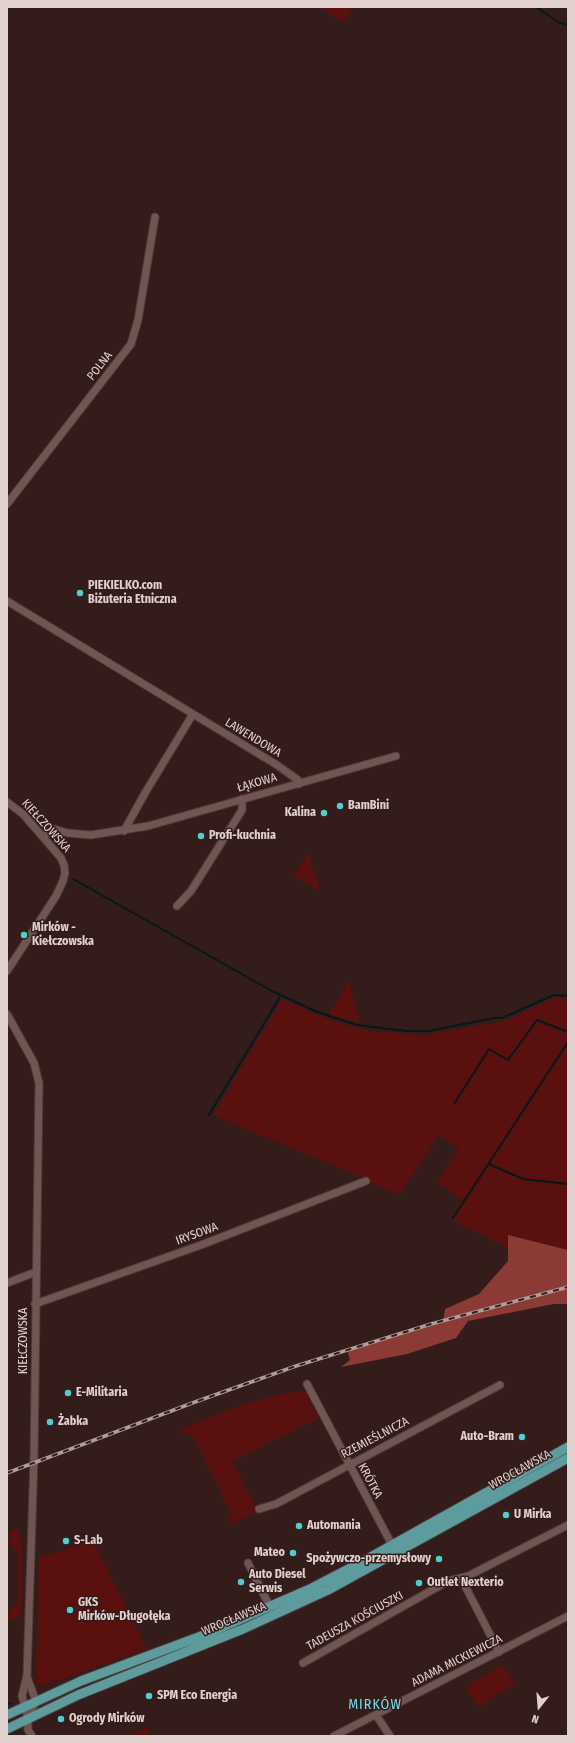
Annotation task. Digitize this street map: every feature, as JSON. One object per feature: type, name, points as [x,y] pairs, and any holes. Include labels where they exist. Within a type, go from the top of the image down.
[{"type":"main road","name":"WROCŁAWSKA","points":[[7,1715],[81,1680],[204,1635],[270,1607],[332,1578],[568,1447]]},
{"type":"main road","name":"WROCŁAWSKA","points":[[7,1728],[78,1695],[243,1629],[328,1590],[568,1458]]},
{"type":"street","name":"POLNA","points":[[7,504],[131,344],[138,320],[155,217]]},
{"type":"street","name":"LAWENDOWA","points":[[7,602],[277,765],[298,780],[299,784]]},
{"type":"street","points":[[124,831],[145,793],[193,714]]},
{"type":"street","name":"ŁĄKOWA","points":[[44,836],[54,828],[80,835],[124,831],[299,784],[396,756]]},
{"type":"street","points":[[177,906],[191,891],[242,810],[242,799]]},
{"type":"street","name":"KIEŁCZOWSKA","points":[[7,802],[18,809],[44,836],[63,861],[65,873],[56,896],[7,971]]},
{"type":"street","name":"KIEŁCZOWSKA","points":[[7,1014],[34,1063],[39,1083],[34,1463],[27,1675],[22,1696],[28,1718],[28,1730],[32,1736]]},
{"type":"street","name":"IRYSOWA","points":[[35,1304],[366,1182]]},
{"type":"street","points":[[7,1283],[36,1272]]},
{"type":"street","name":"KRÓTKA","points":[[307,1384],[392,1545]]},
{"type":"street","name":"RZEMIEŚLNICZA","points":[[259,1509],[276,1504],[500,1385]]},
{"type":"street","name":"TADEUSZA KOŚCIUSZKI","points":[[303,1663],[448,1581],[468,1576],[568,1525]]},
{"type":"street","points":[[248,1563],[270,1607]]},
{"type":"street","points":[[461,1578],[499,1652]]},
{"type":"street","name":"ADAMA MICKIEWICZA","points":[[334,1736],[568,1616]]},
{"type":"street","name":"KIEŁCZOWSKA","points":[[27,1675],[36,1701]]},
{"type":"street","points":[[28,1718],[36,1701]]},
{"type":"street","points":[[376,1715],[390,1736]]},
{"type":"shaded area","points":[[318,7],[353,7],[344,23]]},
{"type":"shaded area","points":[[308,853],[321,892],[293,876]]},
{"type":"shaded area","points":[[349,981],[360,1023],[328,1015]]},
{"type":"shaded area","points":[[555,997],[568,999],[568,1250],[508,1235],[507,1247],[453,1221],[455,1211],[462,1200],[437,1182],[459,1149],[439,1135],[399,1195],[358,1176],[213,1115],[282,999],[333,1021],[371,1031],[425,1035],[504,1021]]},
{"type":"shaded area","points":[[508,1235],[568,1250],[568,1304],[554,1304],[468,1321],[456,1338],[407,1354],[341,1367],[350,1360],[347,1350],[443,1321],[445,1309],[479,1294],[508,1261]]},
{"type":"shaded area","points":[[301,1391],[306,1392],[310,1397],[308,1399],[319,1418],[232,1461],[258,1513],[230,1524],[227,1518],[232,1515],[191,1432],[183,1435],[181,1429],[235,1407],[277,1395]]},
{"type":"shaded area","points":[[10,1530],[18,1530],[18,1534],[21,1538],[21,1614],[18,1617],[14,1617],[14,1620],[7,1620],[7,1613],[12,1611],[10,1606],[17,1606],[18,1549],[12,1548],[12,1544],[7,1543],[9,1541]]},
{"type":"shaded area","points":[[93,1541],[147,1649],[41,1686],[36,1682],[39,1557]]},
{"type":"shaded area","points":[[502,1664],[515,1683],[478,1707],[465,1688]]},
{"type":"shaded area","points":[[147,1727],[151,1736],[129,1736]]},
{"type":"waterway","points":[[536,7],[558,22],[568,25]]},
{"type":"waterway","points":[[73,879],[272,991],[317,1012],[357,1025],[406,1031],[429,1031],[494,1018],[502,1018],[554,995],[568,996]]},
{"type":"waterway","points":[[209,1115],[280,997]]},
{"type":"waterway","points":[[454,1104],[489,1049],[508,1060],[537,1020],[568,1032]]},
{"type":"waterway","points":[[453,1218],[568,1042]]},
{"type":"waterway","points":[[489,1164],[523,1179],[568,1184]]},
{"type":"waterway","points":[[7,1704],[11,1703]]},
{"type":"railway","points":[[7,1473],[195,1402],[296,1366],[431,1324],[568,1287]]},
{"type":"place","name":"PIEKIELKO.com Biżuteria Etniczna","points":[[80,593]]},
{"type":"place","name":"BamBini","points":[[340,806]]},
{"type":"place","name":"Kalina","points":[[324,813]]},
{"type":"place","name":"Profi-kuchnia","points":[[201,836]]},
{"type":"place","name":"Mirków - Kiełczowska","points":[[24,935]]},
{"type":"place","name":"E-Militaria","points":[[68,1393]]},
{"type":"place","name":"Żabka","points":[[50,1422]]},
{"type":"place","name":"Auto-Bram","points":[[522,1437]]},
{"type":"place","name":"U Mirka","points":[[506,1515]]},
{"type":"place","name":"Automania","points":[[299,1526]]},
{"type":"place","name":"S-Lab","points":[[66,1541]]},
{"type":"place","name":"Mateo","points":[[293,1553]]},
{"type":"place","name":"Spożywczo-przemysłowy","points":[[439,1559]]},
{"type":"place","name":"Auto Diesel Serwis","points":[[241,1582]]},
{"type":"place","name":"Outlet Nexterio","points":[[419,1583]]},
{"type":"place","name":"GKS Mirków-Długołęka","points":[[70,1610]]},
{"type":"place","name":"SPM Eco Energia","points":[[149,1696]]},
{"type":"place","name":"Ogrody Mirków","points":[[61,1719]]},
{"type":"district","name":"MIRKÓW","points":[[375,1705]]}]
